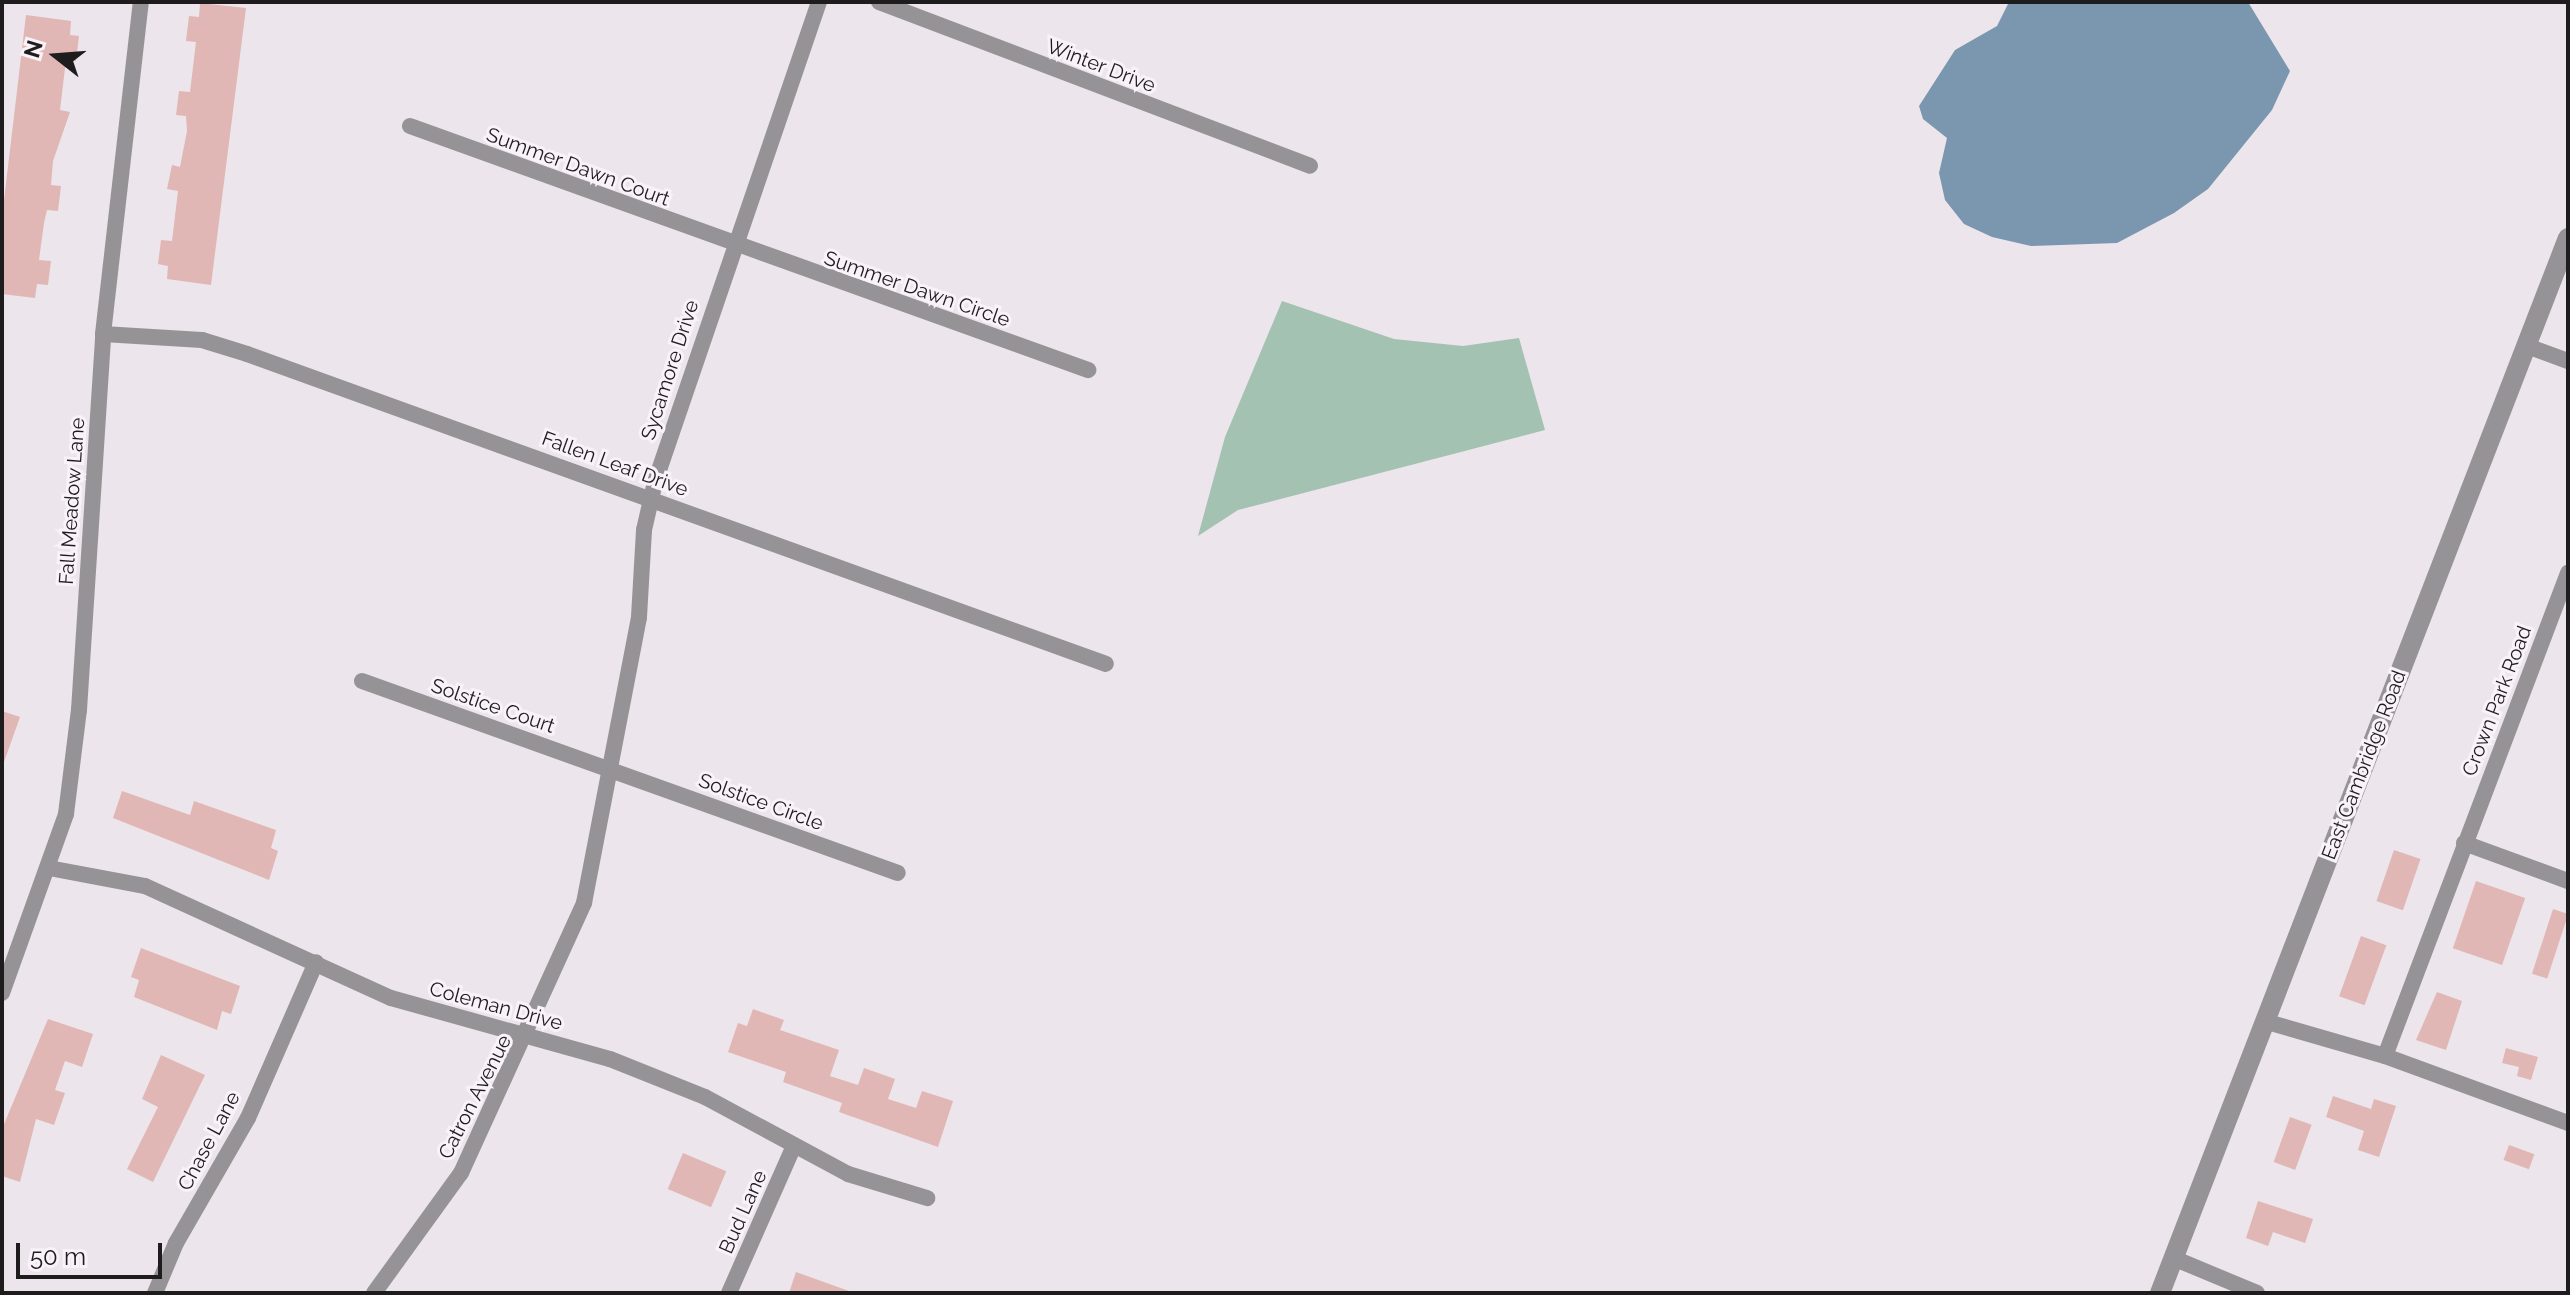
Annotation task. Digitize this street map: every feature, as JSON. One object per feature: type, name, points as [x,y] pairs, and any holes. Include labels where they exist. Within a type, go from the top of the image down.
[{"type":"street","name":"Fall Meadow Lane","points":[[2,993],[66,814],[79,710],[103,334],[141,2]]},
{"type":"street","name":"Sycamore Drive","points":[[584,903],[639,617],[652,498],[732,246],[819,2]]},
{"type":"street","name":"Winter Drive","points":[[879,2],[1310,166]]},
{"type":"street","name":"Summer Dawn Court","points":[[410,126],[732,246]]},
{"type":"street","name":"East Cambridge Road","points":[[2160,1293],[2568,238]]},
{"type":"street","name":"Summer Dawn Circle","points":[[732,246],[1088,370]]},
{"type":"street","name":"Fallen Leaf Drive","points":[[103,334],[202,340],[652,498],[1106,664]]},
{"type":"street","points":[[2527,346],[2568,361]]},
{"type":"street","name":"Crown Park Road","points":[[2385,1056],[2568,573]]},
{"type":"street","name":"Solstice Court","points":[[362,681],[611,768]]},
{"type":"street","name":"Solstice Circle","points":[[611,768],[898,873]]},
{"type":"street","points":[[2464,843],[2568,881]]},
{"type":"street","name":"Coleman Drive","points":[[49,868],[145,886],[391,998],[529,1034],[705,1097],[793,1148],[848,1174],[927,1198]]},
{"type":"street","name":"Catron Avenue","points":[[374,1293],[461,1173],[529,1034],[584,903]]},
{"type":"street","name":"Chase Lane","points":[[155,1293],[176,1243],[248,1118],[316,962]]},
{"type":"street","points":[[2264,1021],[2385,1056],[2568,1123]]},
{"type":"street","name":"Bud Lane","points":[[729,1293],[793,1148]]},
{"type":"street","points":[[2173,1258],[2257,1293]]},
{"type":"green space","points":[[1282,301],[1394,339],[1463,346],[1519,338],[1545,430],[1238,510],[1198,536],[1225,437]]},
{"type":"water","points":[[2009,2],[2248,2],[2290,71],[2272,110],[2208,189],[2174,213],[2117,243],[2031,246],[1992,237],[1964,224],[1945,200],[1939,173],[1947,138],[1923,119],[1919,106],[1955,50],[1997,26]]},
{"type":"building","points":[[200,3],[246,8],[211,285],[167,279],[168,266],[158,264],[161,240],[172,241],[178,191],[167,189],[172,165],[180,167],[187,131],[186,116],[176,115],[179,91],[190,92],[196,42],[186,41],[189,16],[199,17]]},
{"type":"building","points":[[26,15],[71,21],[70,35],[79,36],[76,61],[66,60],[60,110],[70,112],[53,161],[51,185],[61,186],[58,211],[47,210],[39,260],[51,261],[48,285],[37,284],[35,298],[2,294],[2,217]]},
{"type":"building","points":[[2,711],[20,717],[4,762],[2,762]]},
{"type":"building","points":[[122,791],[190,815],[194,801],[276,830],[271,848],[278,851],[269,880],[113,818]]},
{"type":"building","points":[[2394,850],[2420,859],[2403,910],[2376,901]]},
{"type":"building","points":[[2476,881],[2525,898],[2502,965],[2453,948]]},
{"type":"building","points":[[2553,909],[2568,915],[2547,979],[2532,974]]},
{"type":"building","points":[[2361,936],[2386,945],[2364,1005],[2339,996]]},
{"type":"building","points":[[141,948],[240,986],[231,1014],[222,1011],[217,1030],[134,997],[139,980],[131,977]]},
{"type":"building","points":[[2437,992],[2462,1001],[2446,1050],[2416,1040]]},
{"type":"building","points":[[753,1009],[784,1020],[780,1030],[839,1050],[830,1076],[858,1085],[864,1068],[895,1079],[888,1099],[916,1108],[922,1091],[953,1101],[938,1147],[839,1112],[842,1103],[783,1082],[786,1072],[728,1052],[738,1023],[747,1026]]},
{"type":"building","points":[[48,1019],[93,1034],[82,1067],[65,1061],[55,1090],[65,1093],[54,1125],[36,1119],[20,1182],[2,1176],[2,1129]]},
{"type":"building","points":[[2506,1048],[2538,1057],[2531,1080],[2517,1076],[2519,1067],[2502,1063]]},
{"type":"building","points":[[161,1055],[205,1075],[153,1182],[127,1169],[158,1107],[142,1099]]},
{"type":"building","points":[[2333,1096],[2371,1109],[2374,1099],[2396,1106],[2379,1157],[2358,1150],[2364,1131],[2326,1117]]},
{"type":"building","points":[[2290,1117],[2312,1125],[2295,1170],[2274,1162]]},
{"type":"building","points":[[2509,1145],[2534,1154],[2529,1169],[2504,1160]]},
{"type":"building","points":[[683,1153],[726,1171],[711,1207],[668,1189]]},
{"type":"building","points":[[2258,1201],[2313,1219],[2305,1243],[2273,1232],[2268,1246],[2246,1238]]},
{"type":"building","points":[[796,1272],[849,1291],[849,1293],[789,1293]]}]
